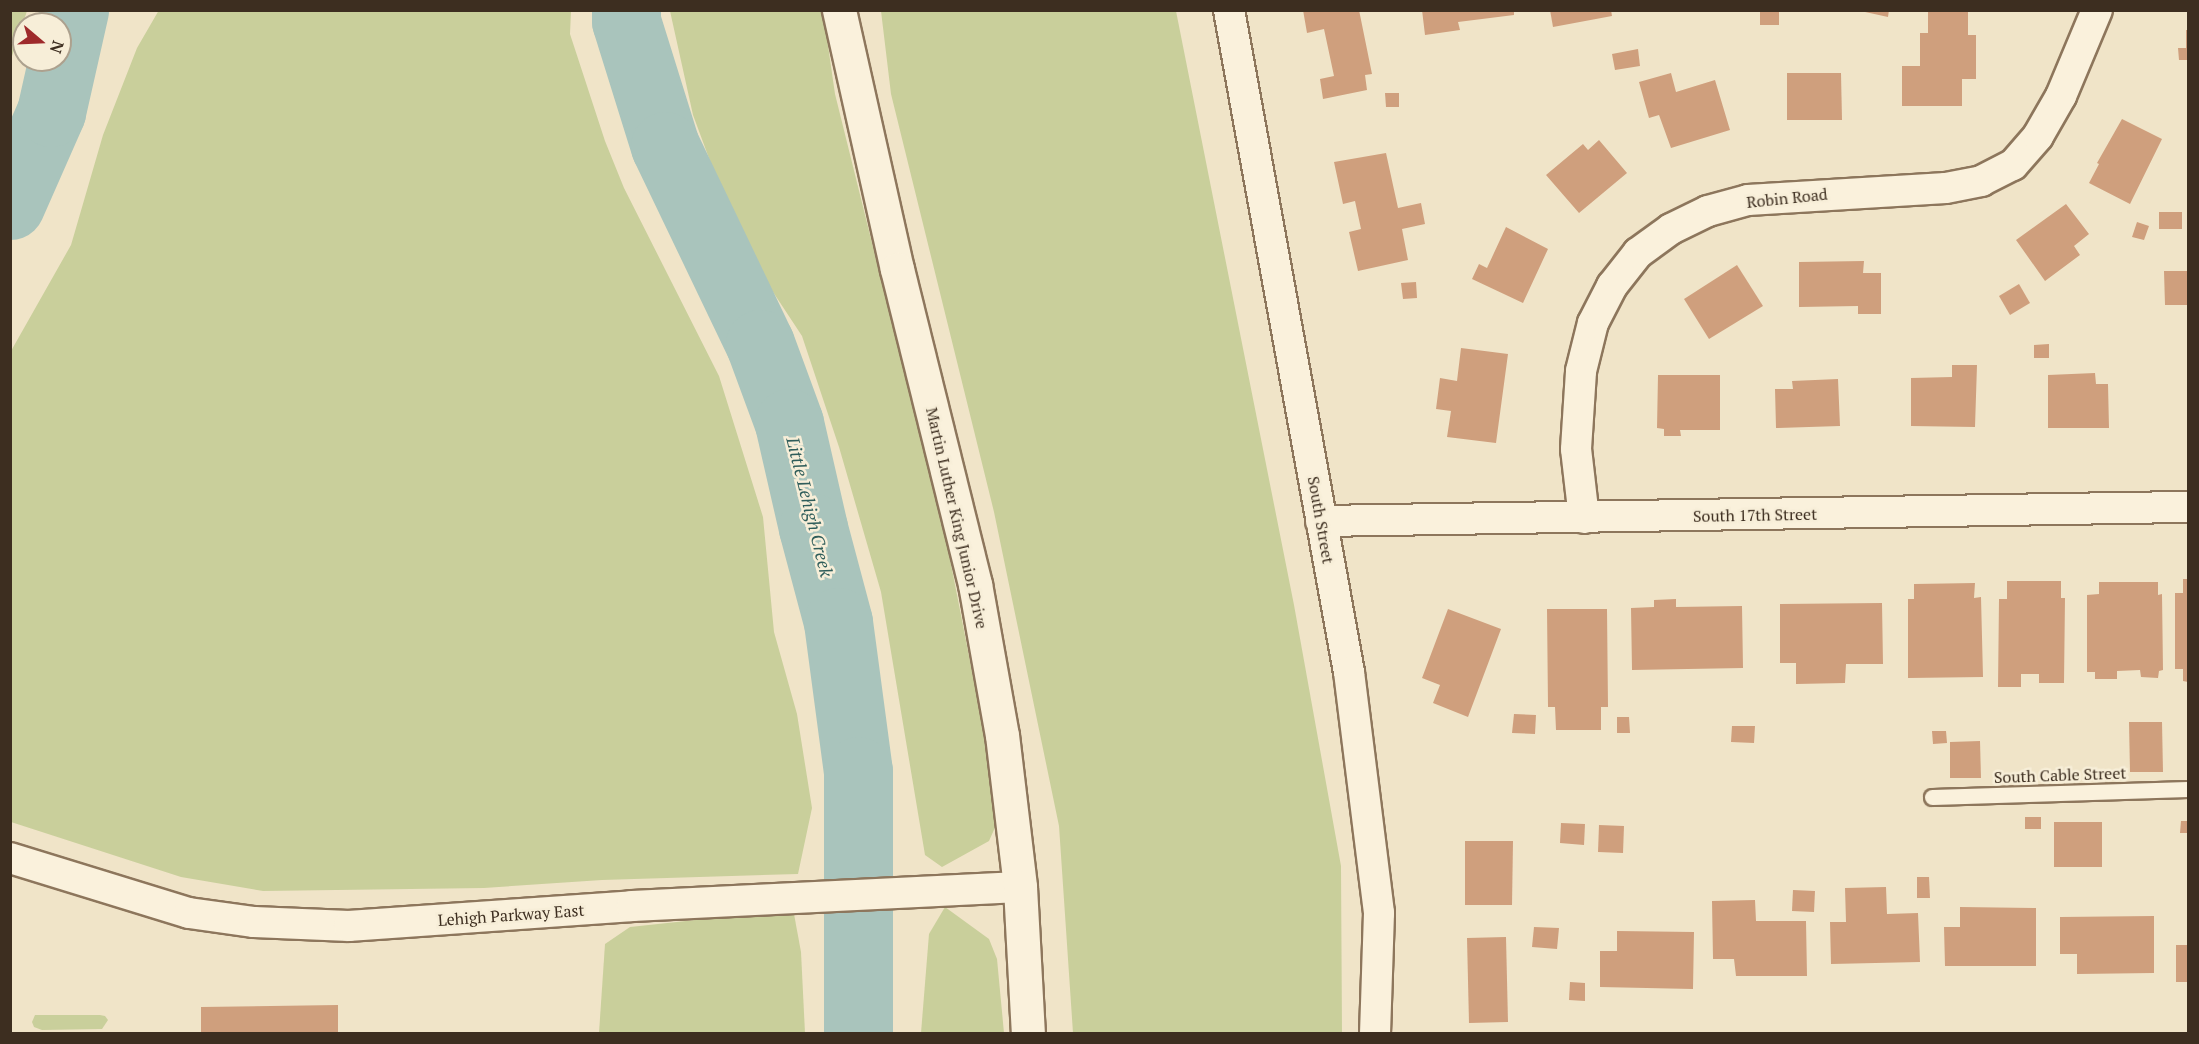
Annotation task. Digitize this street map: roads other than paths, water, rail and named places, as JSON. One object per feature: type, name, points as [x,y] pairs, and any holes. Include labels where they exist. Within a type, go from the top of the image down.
[{"type":"main road","name":"Martin Luther King Junior Drive","points":[[839,10],[897,269],[975,584],[1002,735],[1020,887],[1028,1034]]},
{"type":"street","name":"South Street","points":[[1229,10],[1349,672],[1369,816],[1379,913],[1375,1034]]},
{"type":"street","name":"Robin Road","points":[[1584,518],[1576,449],[1581,371],[1593,323],[1612,286],[1638,253],[1671,229],[1708,211],[1749,200],[1946,188],[1981,181],[2013,165],[2038,136],[2061,96],[2097,10]]},
{"type":"street","name":"South 17th Street","points":[[1321,521],[2188,507]]},
{"type":"street","name":"Lehigh Parkway East","points":[[10,858],[189,913],[255,922],[349,926],[712,902],[1020,887]]},
{"type":"lane","name":"South Cable Street","points":[[1932,797],[2188,789]]},
{"type":"waterway","name":"Little Lehigh Creek","points":[[10,205],[51,112],[74,10]]},
{"type":"waterway","name":"Little Lehigh Creek","points":[[626,10],[626,21],[665,146],[760,344],[789,423],[813,528],[838,622],[858,771],[858,1034]]}]
